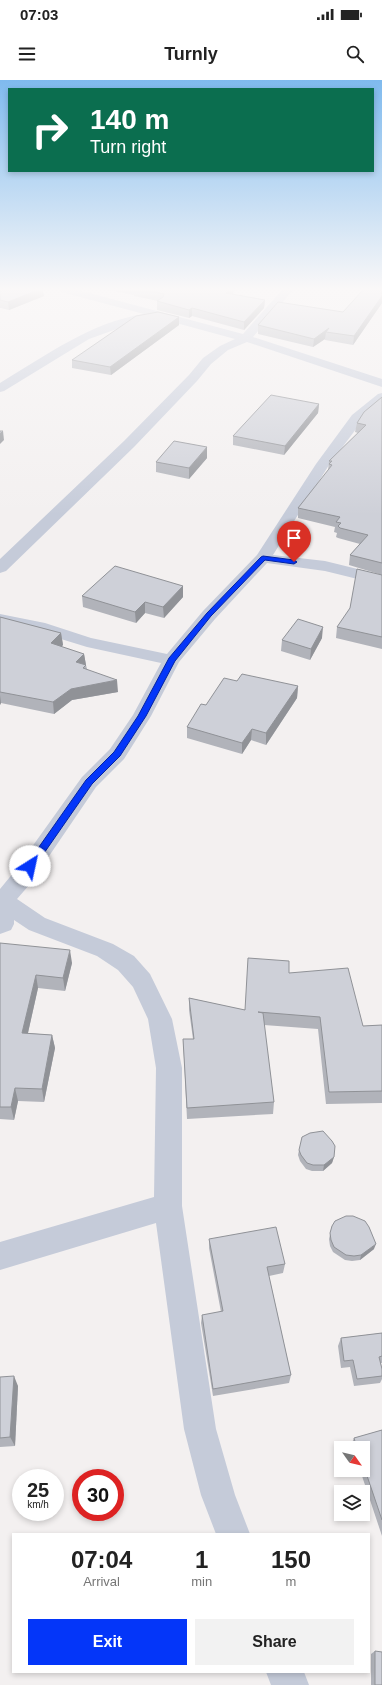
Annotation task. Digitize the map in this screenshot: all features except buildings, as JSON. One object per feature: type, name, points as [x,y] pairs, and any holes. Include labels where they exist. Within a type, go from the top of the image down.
[{"type":"street","points":[[0,388],[39,365]]},
{"type":"street","points":[[0,568],[129,444],[204,365]]},
{"type":"street","points":[[327,365],[382,383]]},
{"type":"street","points":[[36,924],[1,924],[3,901],[22,878],[89,782],[117,754],[142,716],[171,660],[209,615],[263,558],[323,464],[352,424],[382,397]]},
{"type":"street","points":[[263,558],[325,566],[382,580]]},
{"type":"street","points":[[0,619],[39,627],[87,642],[171,660]]},
{"type":"street","points":[[3,901],[36,924],[105,950],[126,963],[142,981],[160,1019],[169,1068],[168,1206],[200,1430],[218,1495],[233,1533]]},
{"type":"street","points":[[0,1256],[168,1206]]},
{"type":"street","points":[[285,1673],[290,1685]]},
{"type":"route","points":[[30,866],[89,782],[117,754],[142,716],[171,660],[209,615],[263,558],[294,562]]}]
